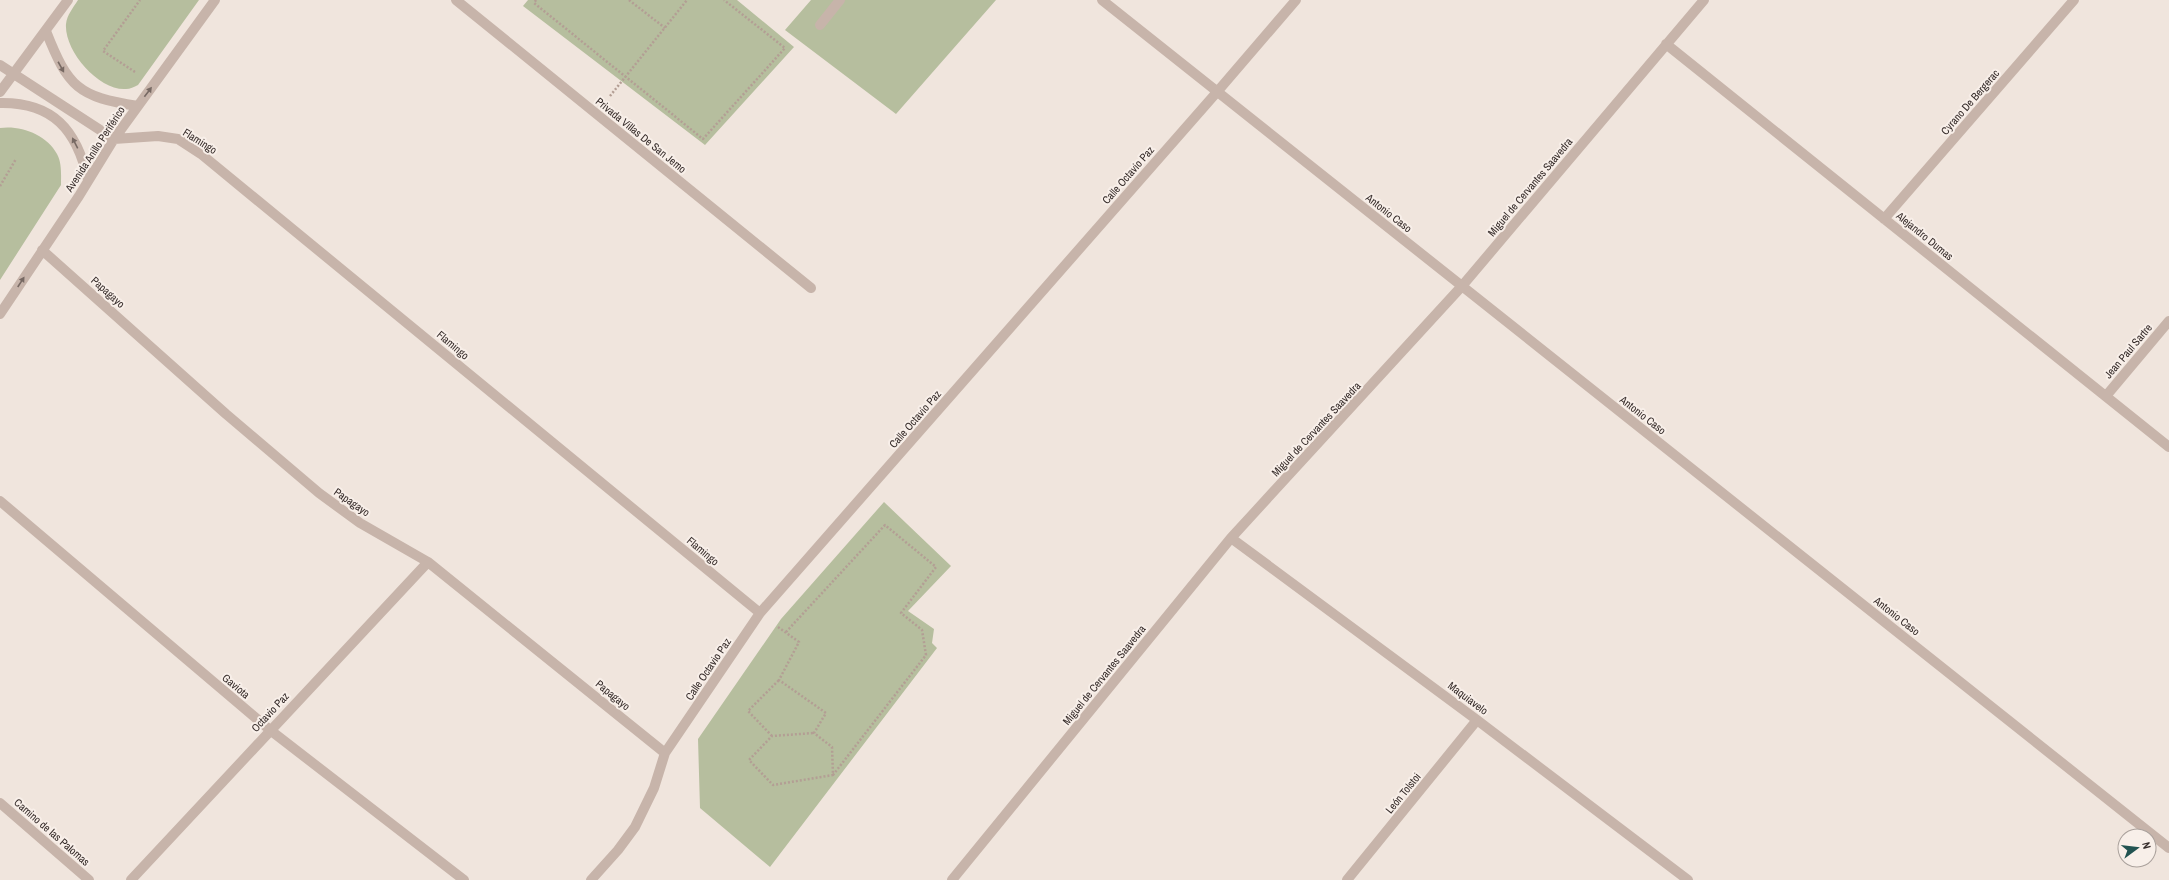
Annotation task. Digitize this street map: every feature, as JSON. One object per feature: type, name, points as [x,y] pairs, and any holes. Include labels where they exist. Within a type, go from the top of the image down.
[{"type":"street","points":[[0,92],[68,0]]},
{"type":"street","name":"Avenida Anillo Periférico","points":[[0,314],[79,196],[114,139],[215,0]]},
{"type":"street","name":"Privada Villas De San Jemo","points":[[456,0],[811,288]]},
{"type":"street","points":[[820,25],[840,0]]},
{"type":"street","name":"Antonio Caso","points":[[1102,0],[2169,848]]},
{"type":"street","name":"Calle Octavio Paz","points":[[591,880],[618,850],[635,827],[654,788],[665,753],[760,613],[1218,92],[1296,0]]},
{"type":"street","name":"Miguel de Cervantes Saavedra","points":[[952,880],[1231,538],[1462,286],[1704,0]]},
{"type":"street","name":"Cyrano De Bergerac","points":[[1884,219],[2074,0]]},
{"type":"street","points":[[46,31],[56,58],[65,74],[74,85],[85,93],[103,100],[138,106]]},
{"type":"street","name":"Alejandro Dumas","points":[[1666,44],[2169,447]]},
{"type":"street","points":[[0,65],[114,139]]},
{"type":"street","points":[[0,103],[18,102],[34,106],[58,122],[70,134],[80,153],[88,180]]},
{"type":"street","name":"Flamingo","points":[[114,139],[158,136],[178,139],[201,154],[760,613]]},
{"type":"street","name":"Papagayo","points":[[42,250],[226,414],[318,493],[360,523],[428,562],[665,753]]},
{"type":"street","name":"Jean Paul Sartre","points":[[2106,396],[2169,321]]},
{"type":"street","name":"Gaviota","points":[[0,501],[270,730],[464,880]]},
{"type":"street","name":"Maquiavelo","points":[[1231,538],[1477,720],[1688,880]]},
{"type":"street","name":"Octavio Paz","points":[[132,880],[428,562]]},
{"type":"street","name":"León Tolstoi","points":[[1347,880],[1477,720]]},
{"type":"street","name":"Camino de las Palomas","points":[[0,803],[89,880]]},
{"type":"path","points":[[140,0],[103,51],[154,85]]},
{"type":"path","points":[[536,0],[534,3],[703,138],[785,48],[724,0]]},
{"type":"path","points":[[629,0],[665,28]]},
{"type":"path","points":[[596,114],[687,0]]},
{"type":"path","points":[[0,186],[16,159]]},
{"type":"path","points":[[786,632],[885,525],[936,567],[901,613],[922,630],[926,655],[833,775],[773,785],[749,760],[772,736],[814,733],[832,747],[833,775]]},
{"type":"path","points":[[760,613],[799,642],[778,680],[748,711],[772,736]]},
{"type":"path","points":[[778,680],[826,713],[814,733]]},
{"type":"green space","points":[[78,0],[199,0],[138,85],[126,89],[116,88],[95,76],[77,57],[71,46],[67,35],[66,24],[69,15]]},
{"type":"green space","points":[[528,0],[737,0],[794,47],[705,145],[523,6]]},
{"type":"green space","points":[[811,0],[996,0],[896,114],[785,30]]},
{"type":"green space","points":[[8,127],[25,130],[40,137],[53,147],[59,158],[61,185],[0,280],[0,128]]},
{"type":"green space","points":[[884,502],[951,566],[908,611],[934,629],[932,643],[937,648],[770,867],[700,808],[698,739],[781,619]]}]
